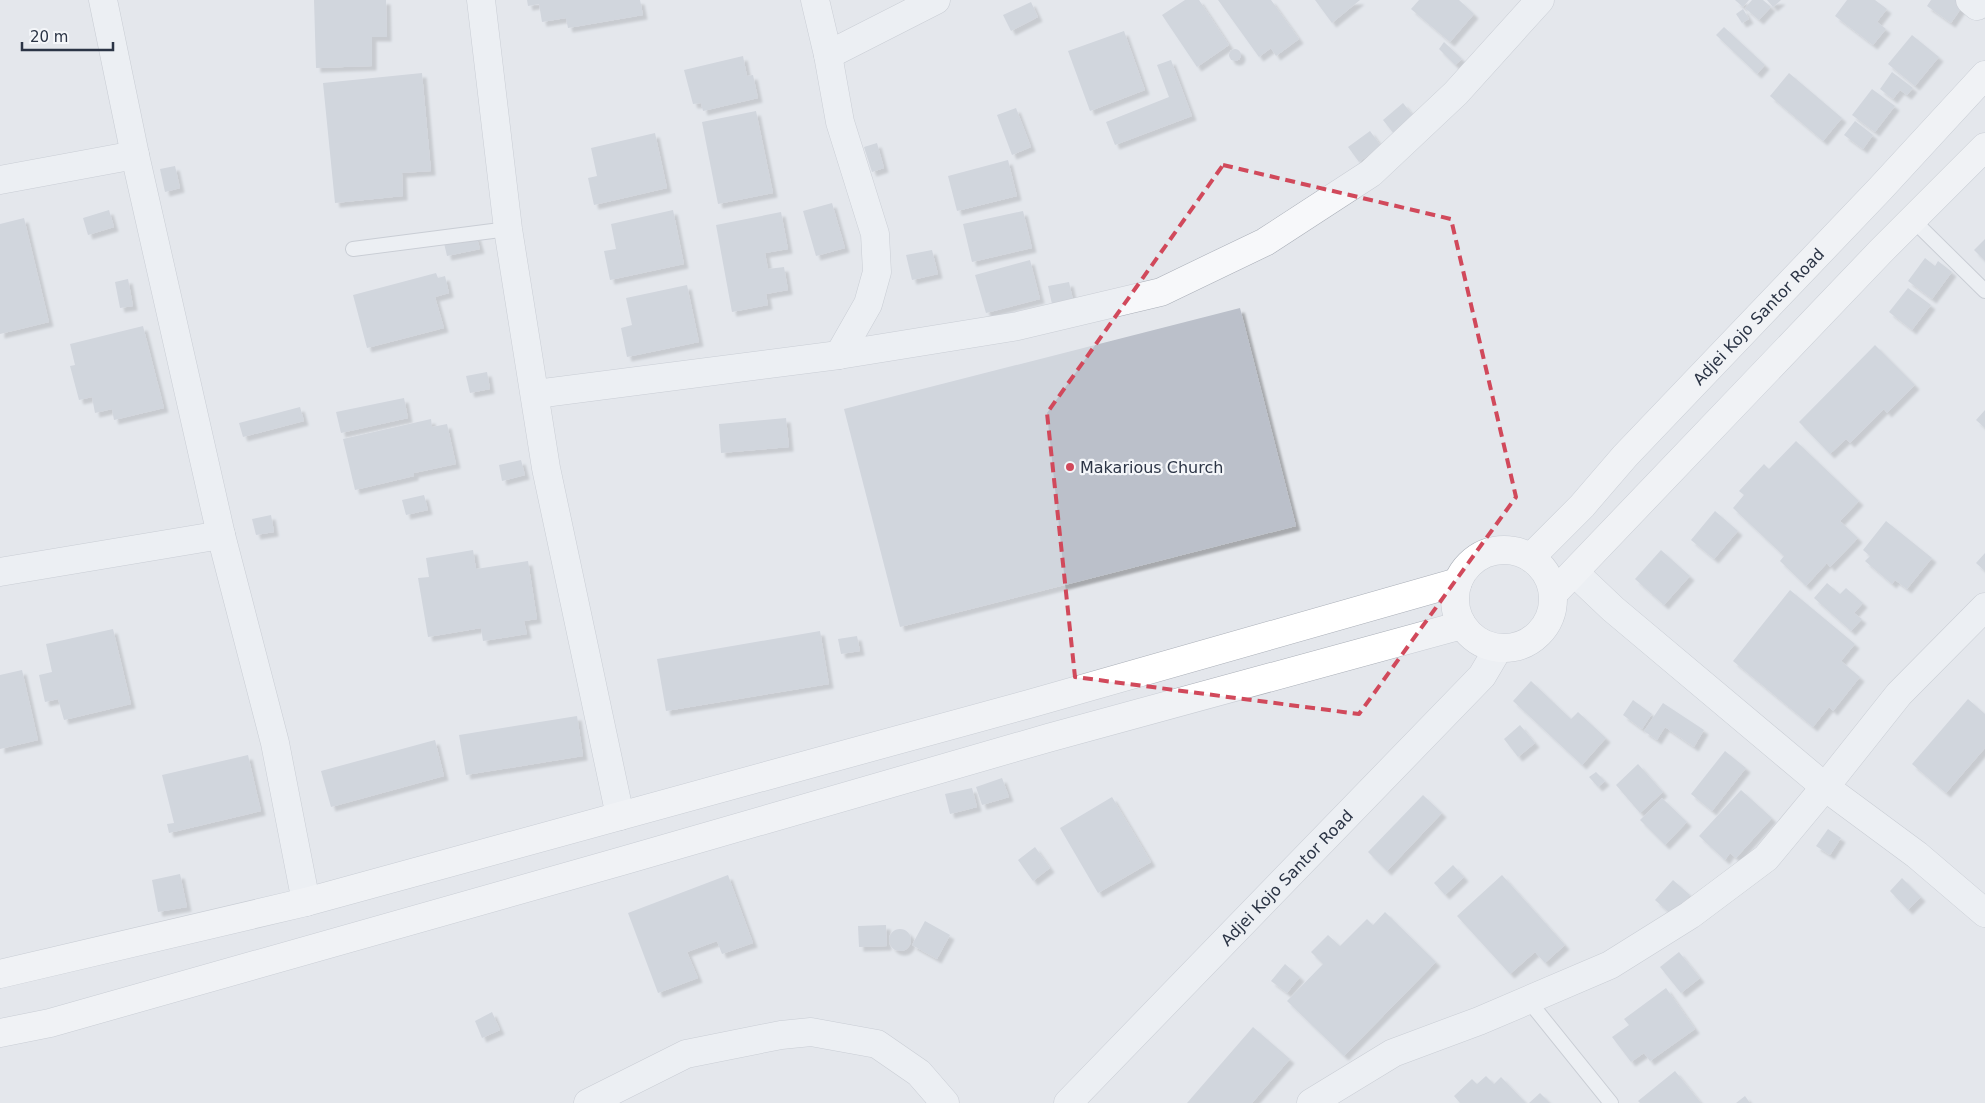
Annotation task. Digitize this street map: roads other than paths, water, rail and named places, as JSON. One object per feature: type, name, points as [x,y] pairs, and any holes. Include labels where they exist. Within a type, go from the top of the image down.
[{"type":"street","points":[[104,0],[135,155],[221,536],[275,743],[306,902]]},
{"type":"street","points":[[481,0],[508,229],[536,394],[546,468],[620,816]]},
{"type":"street","points":[[815,0],[828,55],[840,122],[875,234],[877,272],[868,304],[839,355]]},
{"type":"street","points":[[828,55],[936,0]]},
{"type":"street","points":[[536,394],[839,355],[1018,326],[1161,292],[1265,242],[1371,173],[1456,94],[1540,0]]},
{"type":"street","name":"Adjei Kojo Santor Road","points":[[1531,557],[1582,506],[1625,456],[1880,189],[1985,75]]},
{"type":"street","points":[[1554,594],[1912,219],[1985,146]]},
{"type":"street","points":[[0,180],[135,155]]},
{"type":"street","points":[[0,572],[221,536]]},
{"type":"street","points":[[1510,550],[1531,557],[1546,573],[1554,594],[1551,616],[1539,635],[1520,646],[1498,649],[1478,641],[1462,625],[1455,604],[1458,582],[1470,564],[1488,552],[1510,550]]},
{"type":"street","points":[[1574,573],[1613,609],[1825,787],[1917,855],[1985,913]]},
{"type":"street","points":[[0,974],[306,902],[1029,704],[1458,582]]},
{"type":"street","points":[[1311,1103],[1393,1053],[1479,1021],[1610,965],[1690,915],[1766,858],[1899,694],[1985,607]]},
{"type":"street","points":[[0,1033],[78,1015],[613,864],[1038,740],[1462,625]]},
{"type":"street","name":"Adjei Kojo Santor Road","points":[[1068,1103],[1482,676],[1498,649]]},
{"type":"street","points":[[588,1103],[686,1054],[781,1035],[811,1032],[877,1044],[919,1073],[945,1103]]},
{"type":"lane","points":[[1912,219],[1985,291]]},
{"type":"lane","points":[[352,249],[508,229]]},
{"type":"lane","points":[[1528,1000],[1611,1103]]},
{"type":"place","name":"Makarious Church","points":[[1070,467]]}]
